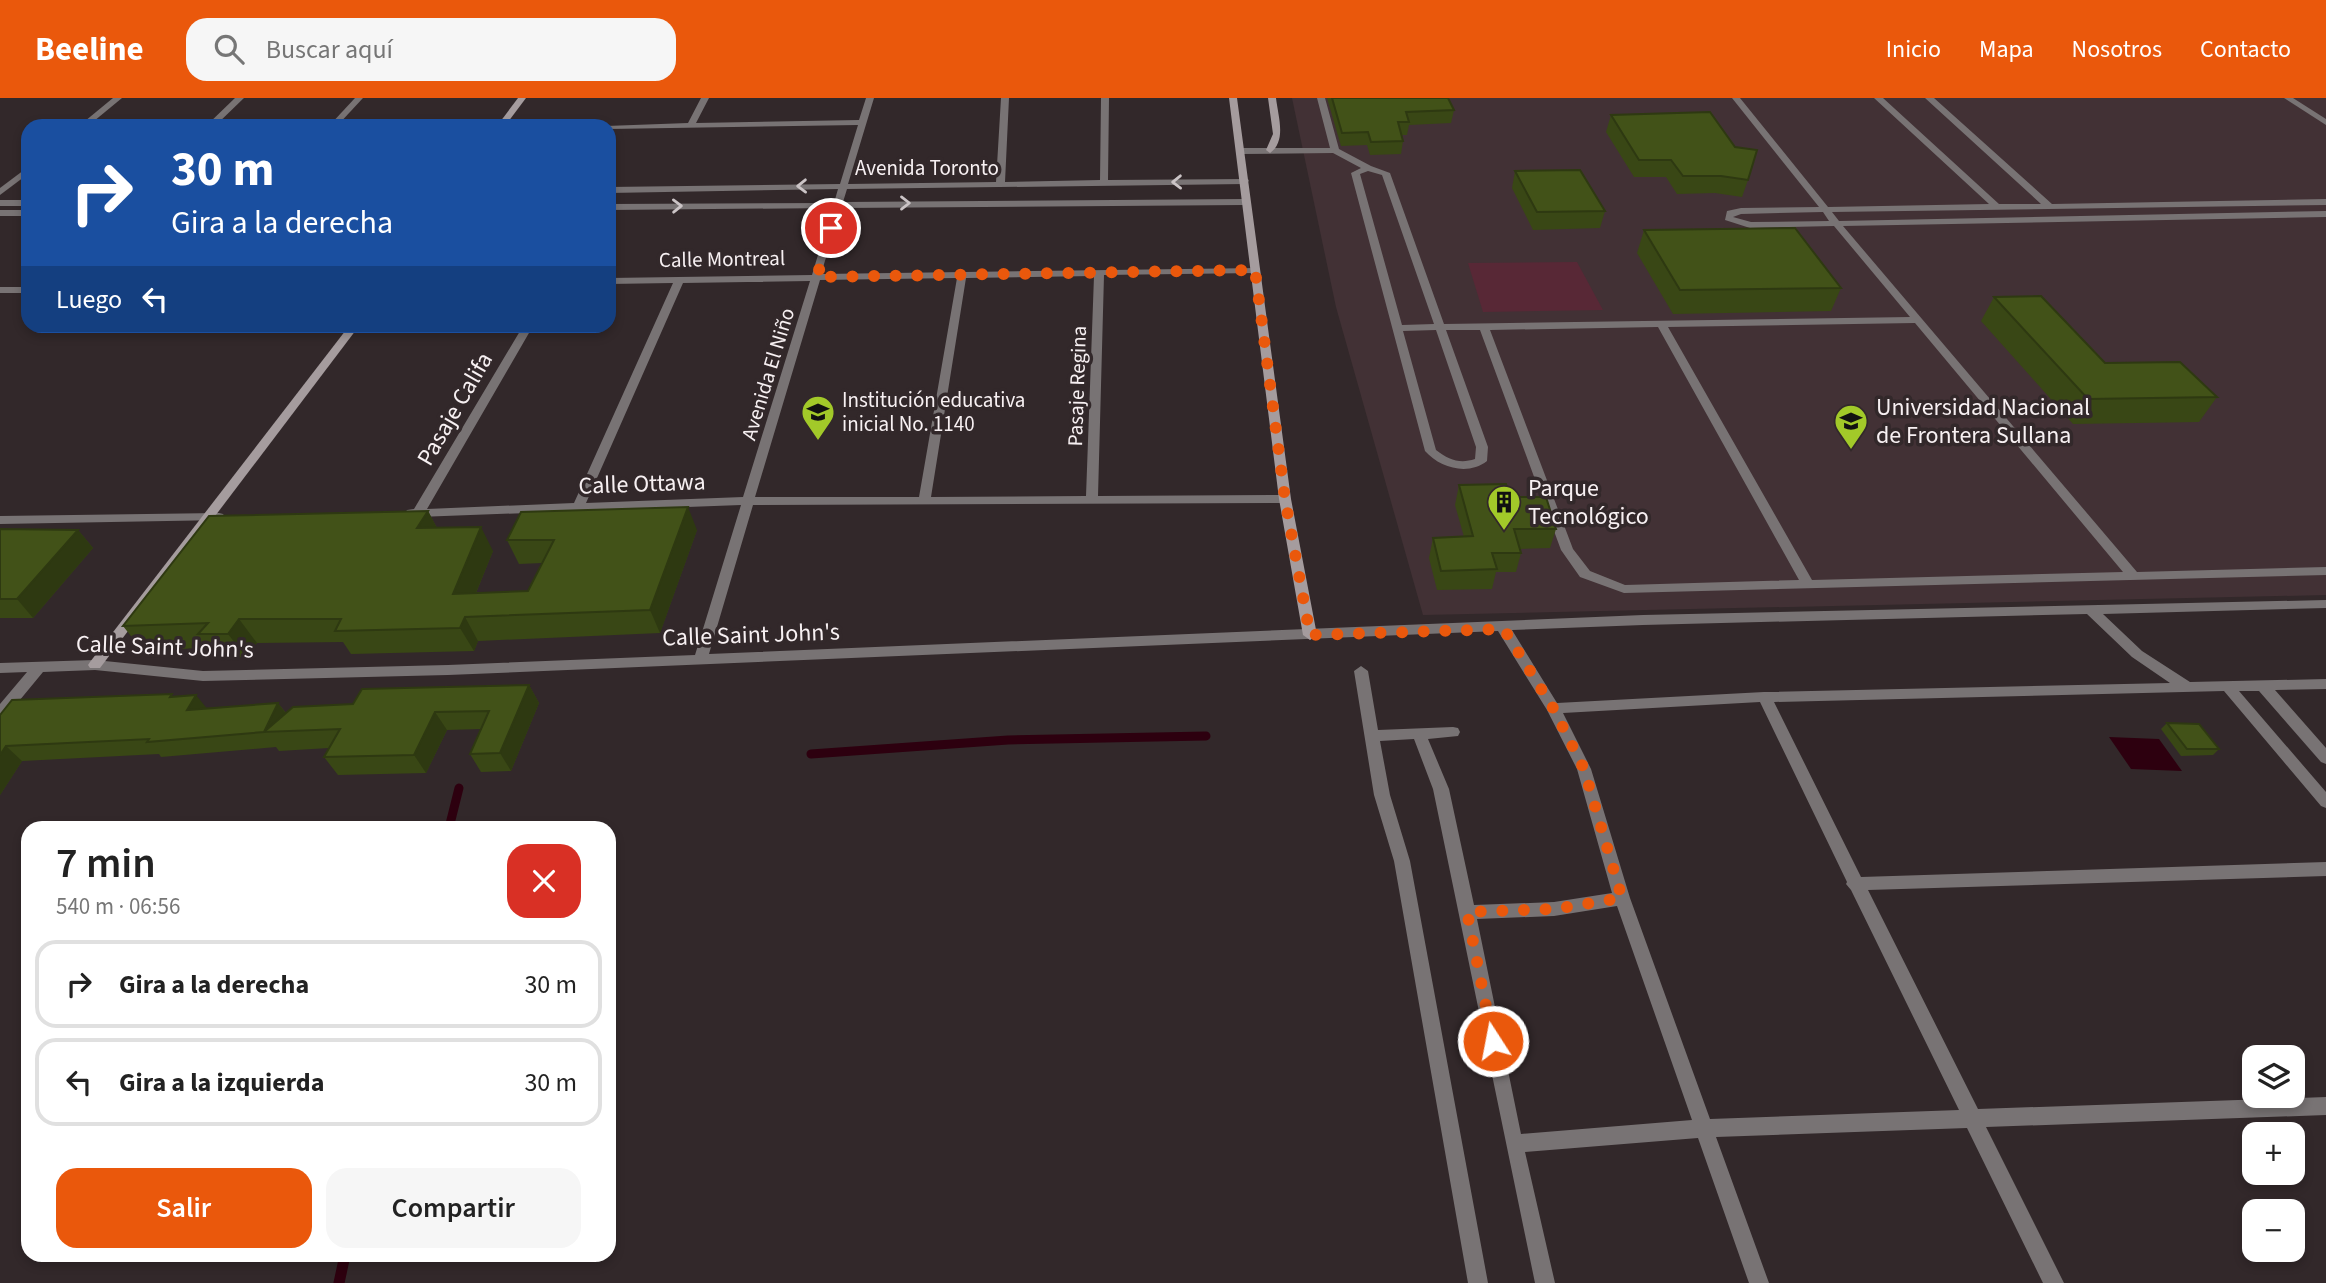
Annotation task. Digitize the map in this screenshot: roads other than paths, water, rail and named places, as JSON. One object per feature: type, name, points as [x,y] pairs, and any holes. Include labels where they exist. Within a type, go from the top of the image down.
[{"type":"street","points":[[92,119],[118,98]]},
{"type":"street","points":[[218,119],[240,98]]},
{"type":"street","points":[[340,119],[359,98]]},
{"type":"street","points":[[506,119],[522,98]]},
{"type":"street","points":[[691,125],[705,98]]},
{"type":"street","name":"Avenida El Niño","points":[[700,660],[870,98]]},
{"type":"street","points":[[1000,185],[1005,98]]},
{"type":"street","points":[[1104,184],[1105,98]]},
{"type":"street","points":[[1233,98],[1245,181],[1244,202],[1285,499],[1310,635]]},
{"type":"street","points":[[1270,150],[1277,134],[1272,98]]},
{"type":"street","points":[[1321,98],[1335,150]]},
{"type":"street","points":[[1736,98],[1836,223],[2134,576]]},
{"type":"street","points":[[1878,98],[1996,207],[2034,220]]},
{"type":"street","points":[[1929,98],[2049,206]]},
{"type":"street","points":[[2288,98],[2326,122]]},
{"type":"street","points":[[616,127],[864,122]]},
{"type":"street","points":[[1241,151],[1335,150],[1368,168],[1386,173],[1482,447],[1481,461],[1466,467],[1443,463],[1431,451],[1355,173],[1368,168]]},
{"type":"street","points":[[0,192],[21,176]]},
{"type":"street","name":"Avenida Toronto","points":[[616,190],[1245,181]]},
{"type":"street","name":"Avenida Toronto","points":[[616,207],[838,203],[1244,202]]},
{"type":"street","points":[[2326,202],[1741,211],[1730,213],[1728,218],[1750,225],[2326,214]]},
{"type":"street","points":[[0,203],[21,203]]},
{"type":"street","points":[[2034,220],[2049,206]]},
{"type":"street","points":[[0,213],[21,213]]},
{"type":"street","name":"Calle Montreal","points":[[616,281],[1255,270]]},
{"type":"street","name":"Pasaje Regina","points":[[1093,500],[1099,273]]},
{"type":"street","points":[[924,502],[962,275]]},
{"type":"street","points":[[578,507],[680,279]]},
{"type":"street","points":[[0,290],[21,290]]},
{"type":"street","points":[[1398,328],[1917,320]]},
{"type":"street","points":[[1661,324],[1808,584]]},
{"type":"street","points":[[1484,326],[1567,550],[1585,574],[1624,589],[2326,571]]},
{"type":"street","points":[[95,665],[205,517],[349,333]]},
{"type":"street","name":"Pasaje Califa","points":[[418,513],[524,333]]},
{"type":"street","name":"Calle Ottawa","points":[[391,514],[750,501],[1285,499]]},
{"type":"street","points":[[0,520],[232,517]]},
{"type":"street","name":"Calle Saint John's","points":[[0,668],[95,665],[202,676],[700,660],[1504,629],[1657,620],[2326,604]]},
{"type":"street","points":[[2090,609],[2137,654],[2187,687]]},
{"type":"street","points":[[1504,629],[1553,708],[1584,769],[1622,898],[1759,1283]]},
{"type":"street","points":[[0,714],[40,666]]},
{"type":"street","points":[[1361,671],[1382,795],[1402,861],[1478,1283]]},
{"type":"street","points":[[1553,708],[1764,697],[2326,684]]},
{"type":"street","points":[[2263,685],[2326,758]]},
{"type":"street","points":[[2227,686],[2326,802]]},
{"type":"street","points":[[1764,697],[1854,884],[2054,1283]]},
{"type":"street","points":[[1372,736],[1453,732]]},
{"type":"street","points":[[1419,733],[1441,789],[1545,1283]]},
{"type":"street","points":[[1854,884],[2326,869]]},
{"type":"street","points":[[1467,912],[1554,909],[1622,898]]},
{"type":"street","points":[[1514,1144],[1705,1128],[1975,1121],[2326,1106]]},
{"type":"waterway","points":[[811,754],[1008,740],[1206,736]]},
{"type":"waterway","points":[[451,821],[459,788]]},
{"type":"waterway","points":[[339,1283],[344,1262]]},
{"type":"place","name":"Institución educativa inicial No. 1140","points":[[818,442]]},
{"type":"place","name":"Universidad Nacional de Frontera Sullana","points":[[1851,451]]},
{"type":"place","name":"Parque Tecnológico","points":[[1504,532]]}]
